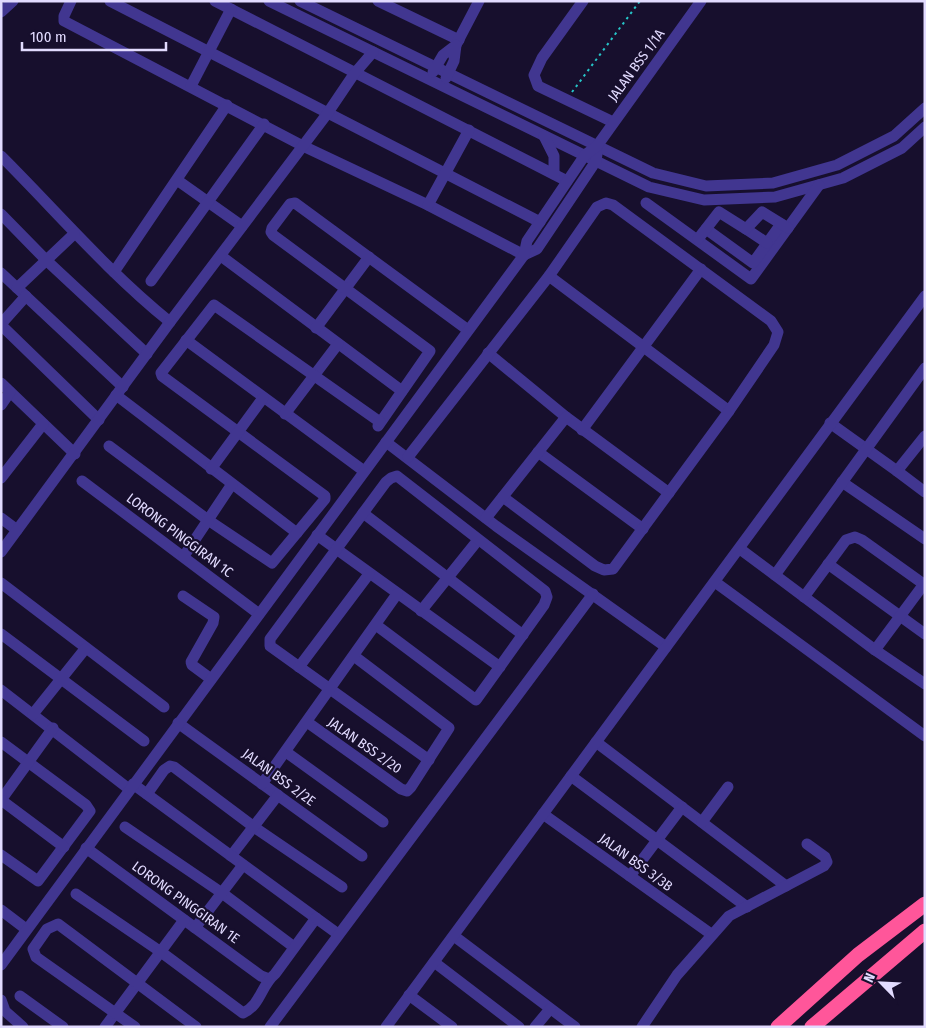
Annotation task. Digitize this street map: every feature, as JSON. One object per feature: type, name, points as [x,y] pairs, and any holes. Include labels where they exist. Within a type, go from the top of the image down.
[{"type":"highway","points":[[778,1027],[852,960],[925,904]]},
{"type":"highway","points":[[812,1027],[925,931]]},
{"type":"street","points":[[1,12],[14,1]]},
{"type":"street","points":[[71,1],[64,16],[64,21],[303,146],[524,255]]},
{"type":"street","points":[[110,1],[540,222]]},
{"type":"street","points":[[215,1],[354,74],[470,130],[567,181]]},
{"type":"street","points":[[269,1],[649,187],[704,200],[775,197],[842,178],[902,148],[925,127]]},
{"type":"street","points":[[300,1],[653,173],[706,186],[773,183],[838,164],[894,136],[925,108]]},
{"type":"street","points":[[378,1],[458,42]]},
{"type":"street","points":[[442,86],[454,61],[458,42],[479,1]]},
{"type":"street","points":[[583,1],[542,58],[534,75],[538,86],[613,122]]},
{"type":"street","name":"JALAN BSS 1/1A","points":[[597,146],[700,1]]},
{"type":"street","points":[[191,86],[210,53],[231,9]]},
{"type":"street","points":[[429,80],[435,66],[443,55],[458,42]]},
{"type":"street","points":[[1,552],[170,322],[327,114],[354,74],[373,52]]},
{"type":"street","points":[[114,272],[227,106]]},
{"type":"street","points":[[151,280],[264,124]]},
{"type":"street","points":[[428,206],[470,130]]},
{"type":"street","points":[[543,135],[554,156],[554,174]]},
{"type":"street","points":[[1,965],[26,928],[524,255],[527,241],[567,181],[585,155],[597,146]]},
{"type":"street","points":[[524,255],[537,249],[596,161],[597,146]]},
{"type":"street","points":[[1,156],[74,234],[143,300],[170,322]]},
{"type":"street","points":[[176,180],[242,226]]},
{"type":"street","points":[[706,229],[753,263],[767,243],[784,226],[818,185]]},
{"type":"street","points":[[109,446],[208,520],[272,562],[325,499],[325,496],[237,434],[162,376],[161,373],[214,304],[315,375],[379,424],[430,351],[270,232],[293,202],[468,330]]},
{"type":"street","points":[[408,457],[549,276],[597,207],[606,203],[613,205],[771,321],[778,332],[774,345],[729,411],[613,570],[604,570],[503,497]]},
{"type":"street","points":[[646,203],[698,239],[751,280],[784,226]]},
{"type":"street","points":[[698,239],[719,212],[767,243]]},
{"type":"street","points":[[746,230],[762,212],[784,226]]},
{"type":"street","points":[[1,214],[46,260],[147,354]]},
{"type":"street","points":[[74,234],[46,260],[21,292],[1,324],[99,420]]},
{"type":"street","points":[[221,256],[402,391]]},
{"type":"street","points":[[316,328],[369,257]]},
{"type":"street","points":[[582,430],[701,269]]},
{"type":"street","points":[[1,273],[120,391],[211,469],[297,533]]},
{"type":"street","points":[[549,276],[729,411]]},
{"type":"street","points":[[386,1027],[740,549],[830,423],[923,303]]},
{"type":"street","points":[[186,340],[284,414],[364,471]]},
{"type":"street","points":[[284,414],[338,344]]},
{"type":"street","points":[[488,352],[582,430],[669,493]]},
{"type":"street","points":[[774,575],[925,368]]},
{"type":"street","points":[[1,383],[74,454]]},
{"type":"street","points":[[1,405],[10,392]]},
{"type":"street","points":[[211,469],[263,398]]},
{"type":"street","points":[[486,518],[566,417]]},
{"type":"street","points":[[830,423],[925,492]]},
{"type":"street","points":[[1,478],[43,424]]},
{"type":"street","points":[[897,471],[923,440]]},
{"type":"street","points":[[386,442],[486,518],[666,647]]},
{"type":"street","points":[[538,452],[643,529]]},
{"type":"street","points":[[354,656],[449,728],[429,760],[270,646],[269,642],[386,482],[397,476],[544,591],[547,598],[544,605],[476,700],[376,625]]},
{"type":"street","name":"LORONG PINGGIRAN 1C","points":[[82,481],[259,614]]},
{"type":"street","points":[[842,482],[925,539]]},
{"type":"street","points":[[184,556],[232,484]]},
{"type":"street","points":[[363,513],[522,635]]},
{"type":"street","points":[[1,518],[17,530]]},
{"type":"street","points":[[317,535],[335,550],[500,667]]},
{"type":"street","points":[[804,597],[846,540],[855,537],[924,584],[875,650]]},
{"type":"street","points":[[421,611],[478,540]]},
{"type":"street","points":[[740,549],[875,650],[925,684]]},
{"type":"street","points":[[828,564],[925,634]]},
{"type":"street","points":[[299,667],[369,574]]},
{"type":"street","points":[[715,582],[925,736]]},
{"type":"street","points":[[1,583],[85,649],[164,707]]},
{"type":"street","points":[[262,784],[397,594]]},
{"type":"street","points":[[270,1027],[593,594]]},
{"type":"street","points":[[183,596],[214,617],[213,623],[192,662],[192,665],[211,679]]},
{"type":"street","points":[[1,634],[144,741]]},
{"type":"street","points":[[33,714],[85,649]]},
{"type":"street","points":[[1,690],[131,787],[147,794],[338,934]]},
{"type":"street","name":"JALAN BSS 2/20","points":[[307,722],[401,789],[407,790],[429,760]]},
{"type":"street","name":"JALAN BSS 2/2E","points":[[178,723],[362,856]]},
{"type":"street","points":[[53,728],[1,800],[64,847]]},
{"type":"street","points":[[1,742],[86,804],[90,811],[38,881],[1,855]]},
{"type":"street","points":[[596,742],[786,886]]},
{"type":"street","points":[[286,752],[383,822]]},
{"type":"street","points":[[147,794],[164,770],[170,766],[174,767],[254,827],[342,887]]},
{"type":"street","points":[[571,776],[747,907]]},
{"type":"street","points":[[702,822],[728,787]]},
{"type":"street","points":[[231,856],[278,795]]},
{"type":"street","points":[[630,876],[682,807]]},
{"type":"street","name":"JALAN BSS 3/3B","points":[[543,814],[711,934]]},
{"type":"street","points":[[125,827],[222,893],[294,947]]},
{"type":"street","points":[[642,1027],[677,975],[711,934],[729,916],[828,862],[825,857],[807,844]]},
{"type":"street","name":"LORONG PINGGIRAN 1E","points":[[86,848],[262,976],[269,979]]},
{"type":"street","points":[[195,928],[243,865]]},
{"type":"street","points":[[76,894],[161,952],[243,1013],[252,1008],[269,979],[275,974],[316,918]]},
{"type":"street","points":[[1,910],[26,928]]},
{"type":"street","points":[[105,1027],[184,920]]},
{"type":"street","points":[[135,1027],[36,957],[33,949],[47,929],[58,924],[196,1027]]},
{"type":"street","points":[[454,936],[575,1027]]},
{"type":"street","points":[[434,962],[519,1027]]},
{"type":"street","points":[[20,996],[63,1027]]},
{"type":"street","points":[[409,996],[452,1027]]},
{"type":"street","points":[[1,1000],[5,1010],[23,1027]]},
{"type":"street","points":[[535,1027],[550,1009]]},
{"type":"path","points":[[566,100],[640,1]]}]
